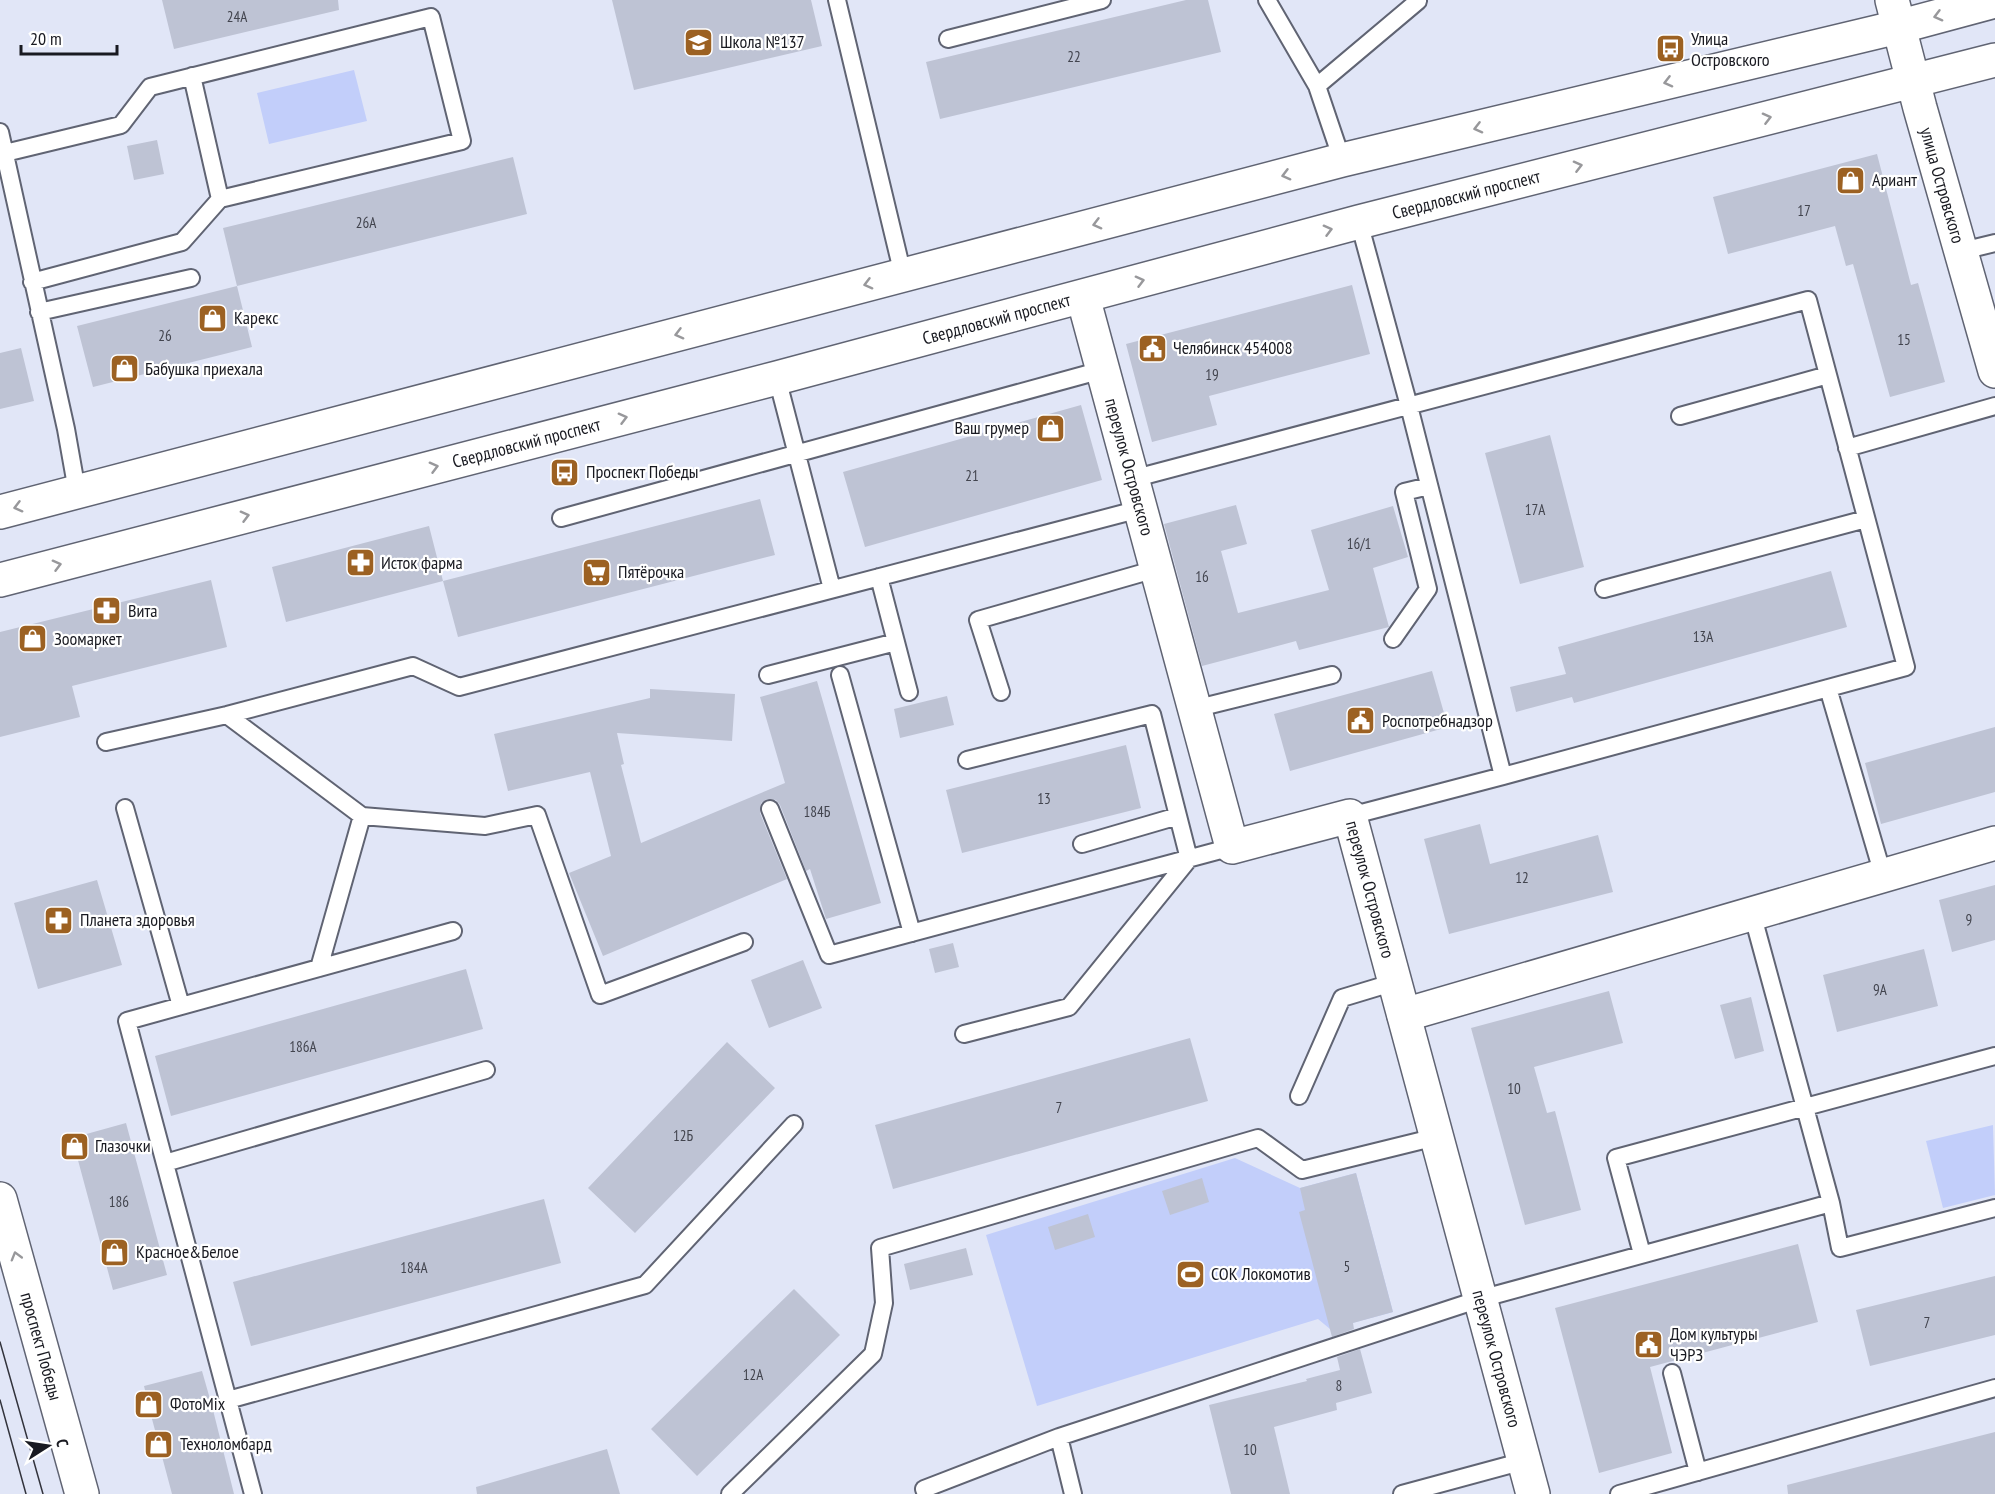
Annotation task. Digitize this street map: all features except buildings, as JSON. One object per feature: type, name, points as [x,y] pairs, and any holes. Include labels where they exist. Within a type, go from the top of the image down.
[{"type":"main road","points":[[0,512],[1895,13],[1995,1]]},
{"type":"main road","name":"улица Островского","points":[[1895,13],[1995,371]]},
{"type":"main road","name":"Свердловский проспект","points":[[0,580],[777,378],[1359,222],[1995,60]]},
{"type":"main road","name":"переулок Островского","points":[[1083,297],[1232,848],[1350,816],[1533,1494]]},
{"type":"main road","points":[[1404,1016],[1995,843]]},
{"type":"main road","name":"проспект Победы","points":[[0,1198],[82,1494]]},
{"type":"lane","points":[[837,0],[903,275]]},
{"type":"lane","points":[[948,39],[1102,0]]},
{"type":"lane","points":[[1267,0],[1317,86],[1342,160]]},
{"type":"lane","points":[[1317,86],[1418,1]]},
{"type":"lane","points":[[5,153],[121,125],[150,87],[432,17],[462,141],[220,199],[182,242],[32,282]]},
{"type":"lane","points":[[192,76],[220,199]]},
{"type":"lane","points":[[0,132],[66,429],[77,491]]},
{"type":"lane","points":[[1359,222],[1409,406],[1503,777]]},
{"type":"lane","points":[[1962,251],[1995,243]]},
{"type":"lane","points":[[39,312],[191,278]]},
{"type":"lane","points":[[106,742],[227,715],[413,666],[459,687],[879,577],[1409,406],[1808,300],[1906,667],[1503,777],[1350,816]]},
{"type":"lane","points":[[561,518],[1102,370]]},
{"type":"lane","points":[[1680,416],[1828,375]]},
{"type":"lane","points":[[777,378],[832,589]]},
{"type":"lane","points":[[1847,448],[1995,406]]},
{"type":"lane","points":[[1393,639],[1428,589],[1404,492],[1429,486]]},
{"type":"lane","points":[[1604,589],[1866,519]]},
{"type":"lane","points":[[1001,692],[978,620],[1156,569]]},
{"type":"lane","points":[[879,577],[909,692]]},
{"type":"lane","points":[[768,675],[896,642]]},
{"type":"lane","points":[[840,675],[912,933]]},
{"type":"lane","points":[[1194,709],[1332,675]]},
{"type":"lane","points":[[1828,688],[1883,875]]},
{"type":"lane","points":[[968,760],[1152,714],[1189,859]]},
{"type":"lane","points":[[227,715],[362,816],[485,826],[537,815],[600,995],[744,942]]},
{"type":"lane","points":[[124,808],[181,1006]]},
{"type":"lane","points":[[770,809],[829,955],[1232,848]]},
{"type":"lane","points":[[318,968],[362,816]]},
{"type":"lane","points":[[1082,844],[1178,816]]},
{"type":"lane","points":[[964,1034],[1069,1007],[1189,859]]},
{"type":"lane","points":[[1752,913],[1831,1203],[1840,1248],[1995,1208]]},
{"type":"lane","points":[[253,1494],[127,1021],[453,931]]},
{"type":"lane","points":[[1299,1096],[1342,998],[1395,982]]},
{"type":"lane","points":[[1642,1254],[1617,1158],[1995,1056]]},
{"type":"lane","points":[[165,1163],[486,1070]]},
{"type":"lane","points":[[228,1400],[645,1285],[794,1124]]},
{"type":"lane","points":[[730,1494],[873,1353],[884,1303],[880,1248],[1258,1138],[1302,1170],[1436,1137]]},
{"type":"lane","points":[[926,1494],[924,1489],[1059,1437],[1480,1299],[1831,1203]]},
{"type":"lane","points":[[1672,1373],[1698,1472]]},
{"type":"lane","points":[[1619,1494],[1995,1388]]},
{"type":"lane","points":[[1059,1437],[1073,1494]]},
{"type":"lane","points":[[1402,1494],[1524,1461]]},
{"type":"shaded area","points":[[354,70],[367,121],[269,144],[257,93]]},
{"type":"shaded area","points":[[1993,1125],[1995,1195],[1943,1208],[1926,1141]]},
{"type":"shaded area","name":"СОК Локомотив","points":[[1235,1158],[1300,1188],[1356,1173],[1393,1312],[1330,1329],[1318,1319],[1037,1406],[986,1235]]},
{"type":"tram line","points":[[0,1342],[43,1494]]},
{"type":"tram line","points":[[0,1400],[26,1494]]},
{"type":"place","name":"Школа №137","points":[[699,42]]},
{"type":"place","name":"Улица Островского","points":[[1670,49]]},
{"type":"place","name":"Ариант","points":[[1851,180]]},
{"type":"place","name":"Карекс","points":[[213,318]]},
{"type":"place","name":"Челябинск 454008","points":[[1152,348]]},
{"type":"place","name":"Бабушка приехала","points":[[124,369]]},
{"type":"place","name":"Ваш грумер","points":[[1050,428]]},
{"type":"place","name":"Проспект Победы","points":[[565,472]]},
{"type":"place","name":"Исток фарма","points":[[360,563]]},
{"type":"place","name":"Пятёрочка","points":[[597,572]]},
{"type":"place","name":"Вита","points":[[107,611]]},
{"type":"place","name":"Зоомаркет","points":[[33,639]]},
{"type":"place","name":"Роспотребнадзор","points":[[1361,721]]},
{"type":"place","name":"Планета здоровья","points":[[59,920]]},
{"type":"place","name":"Глазочки","points":[[74,1146]]},
{"type":"place","name":"Красное&Белое","points":[[115,1252]]},
{"type":"place","name":"СОК Локомотив","points":[[1190,1274]]},
{"type":"place","name":"Дом культуры ЧЭРЗ","points":[[1649,1344]]},
{"type":"place","name":"ФотоMix","points":[[149,1404]]},
{"type":"place","name":"Техноломбард","points":[[159,1444]]}]
